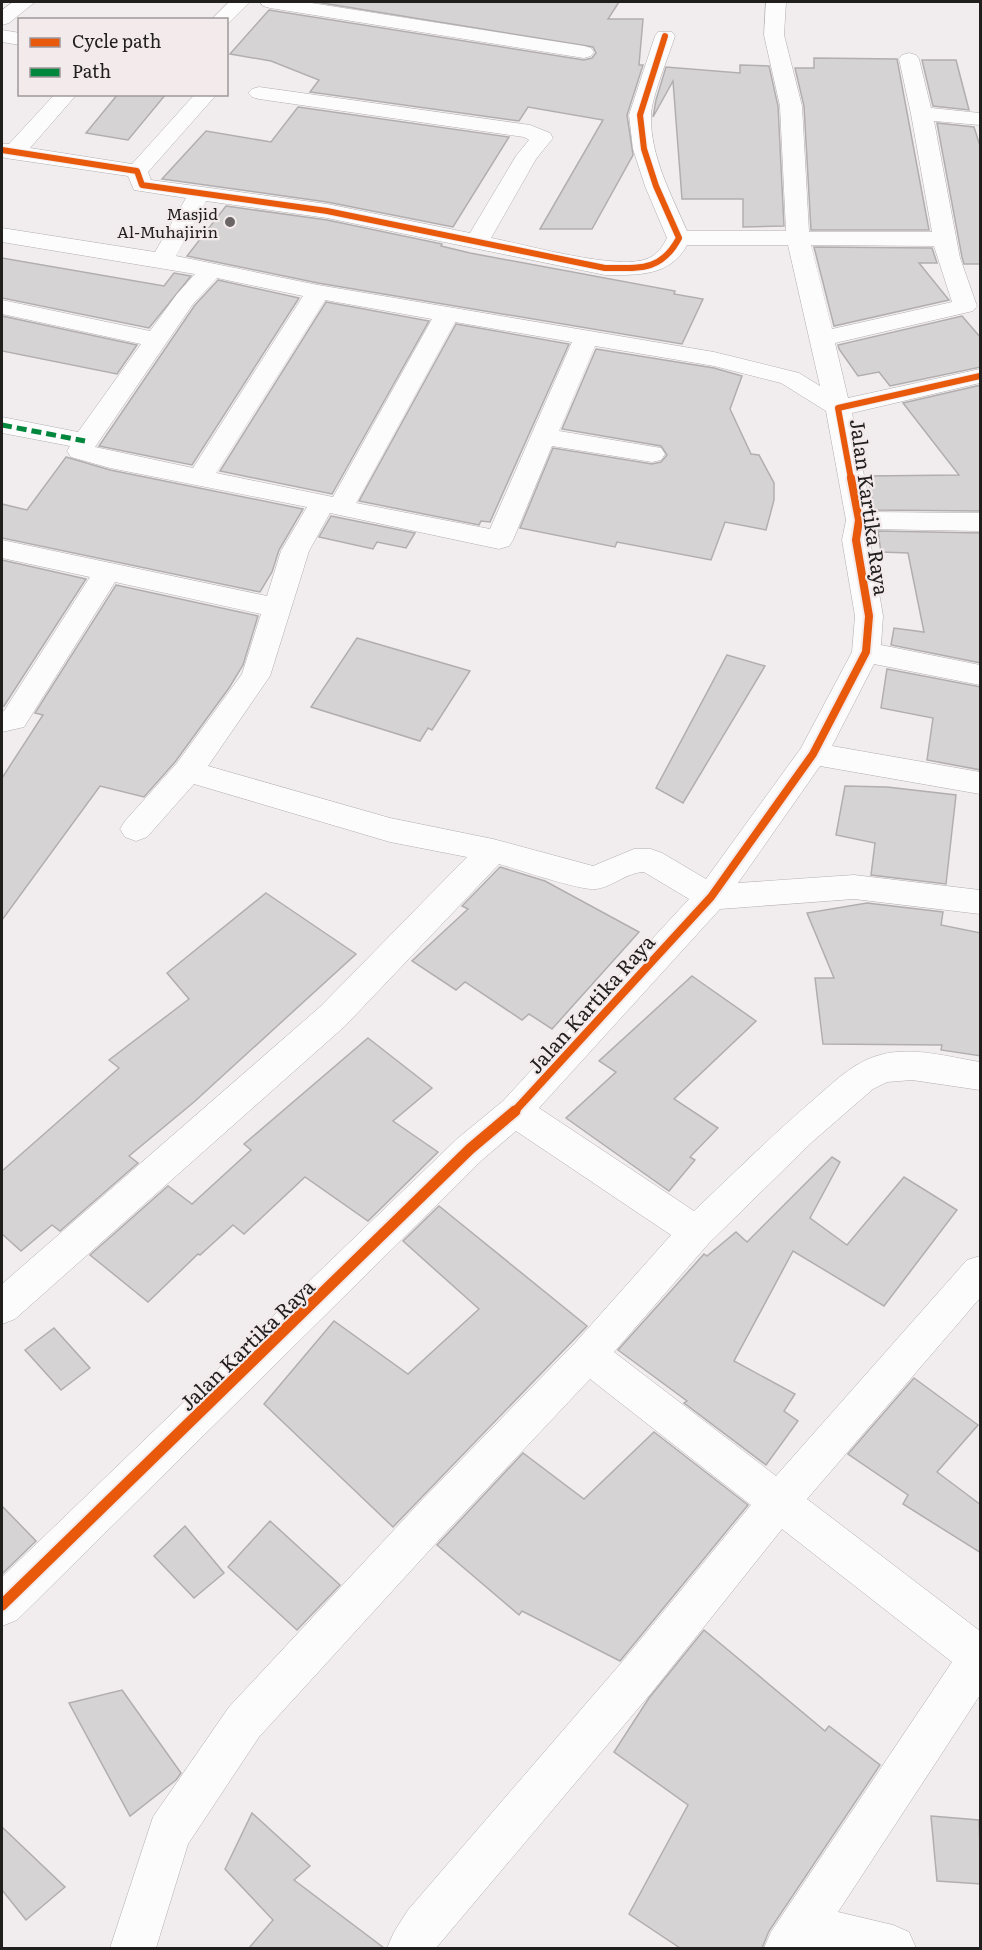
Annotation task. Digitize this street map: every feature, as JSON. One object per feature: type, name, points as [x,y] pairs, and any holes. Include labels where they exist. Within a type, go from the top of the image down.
[{"type":"street","points":[[2,19],[25,2]]},
{"type":"street","points":[[223,18],[240,2]]},
{"type":"street","points":[[270,2],[304,4],[584,52]]},
{"type":"street","points":[[776,2],[774,36],[791,106],[798,239],[838,408]]},
{"type":"street","points":[[2,36],[18,39]]},
{"type":"street","points":[[137,171],[142,185],[327,211],[605,268],[650,267],[669,258],[679,238],[650,167],[640,115],[665,36]]},
{"type":"street","points":[[821,339],[965,306],[948,258],[922,114],[909,59]]},
{"type":"street","points":[[259,93],[530,131],[542,138],[527,156],[477,241]]},
{"type":"street","points":[[7,152],[65,96]]},
{"type":"street","points":[[137,171],[205,96]]},
{"type":"street","points":[[922,114],[981,119]]},
{"type":"street","points":[[7,152],[137,171]]},
{"type":"street","points":[[162,260],[200,194]]},
{"type":"street","points":[[2,235],[162,260],[318,292],[714,359],[790,378],[838,408]]},
{"type":"street","points":[[679,238],[946,239]]},
{"type":"street","points":[[136,829],[188,771],[256,676],[295,551],[323,502],[110,460],[80,451],[84,441],[185,299],[213,270]]},
{"type":"street","points":[[200,477],[318,292]]},
{"type":"street","points":[[2,307],[157,340]]},
{"type":"street","points":[[447,314],[340,508],[499,540],[586,338]]},
{"type":"street","name":"Jalan Kartika Raya","points":[[2,1605],[470,1149],[515,1111],[711,897],[813,754],[866,652],[869,616],[856,540],[859,520],[838,408],[981,376]]},
{"type":"street","points":[[2,425],[84,441]]},
{"type":"street","points":[[544,437],[652,454]]},
{"type":"street","points":[[859,520],[981,522]]},
{"type":"street","points":[[2,549],[279,608]]},
{"type":"street","points":[[2,722],[14,720],[108,571]]},
{"type":"street","points":[[866,652],[981,675]]},
{"type":"street","points":[[813,754],[981,783]]},
{"type":"street","points":[[188,771],[390,830],[492,851],[593,878],[601,877],[631,859],[641,859],[651,861],[711,897],[854,887],[981,902]]},
{"type":"street","points":[[2,1307],[333,1016],[492,851]]},
{"type":"street","points":[[134,1948],[169,1833],[244,1722],[434,1516],[588,1355],[696,1232],[800,1132],[861,1080],[882,1068],[912,1066],[981,1076]]},
{"type":"street","points":[[515,1111],[696,1232]]},
{"type":"street","points":[[410,1948],[424,1926],[637,1677],[778,1503],[981,1272]]},
{"type":"street","points":[[588,1355],[981,1657],[795,1937],[893,1948]]},
{"type":"building","points":[[316,2],[619,2],[608,19],[643,19],[639,65],[643,65],[627,115],[633,155],[592,229],[540,229],[603,120],[528,107],[519,121],[310,92],[319,80],[271,61],[230,54],[269,10],[584,60],[592,58],[596,53],[593,47]]},
{"type":"building","points":[[814,58],[897,59],[929,230],[811,230],[804,106],[795,68],[814,68]]},
{"type":"building","points":[[922,60],[956,60],[969,110],[933,106]]},
{"type":"building","points":[[740,65],[769,66],[778,106],[784,226],[743,227],[743,199],[682,199],[673,81],[653,117],[666,67],[740,73]]},
{"type":"building","points":[[116,96],[164,96],[128,140],[86,133]]},
{"type":"building","points":[[298,107],[509,137],[453,227],[327,202],[162,179],[206,131],[271,142]]},
{"type":"building","points":[[937,123],[974,127],[981,149],[981,264],[964,264]]},
{"type":"building","points":[[226,206],[327,220],[442,244],[441,246],[470,253],[675,291],[674,294],[703,299],[682,344],[318,283],[187,256]]},
{"type":"building","points":[[814,247],[932,248],[937,263],[919,263],[949,300],[834,326]]},
{"type":"building","points":[[2,258],[164,286],[174,273],[191,276],[149,328],[2,298]]},
{"type":"building","points":[[218,280],[299,298],[192,465],[99,446],[195,305]]},
{"type":"building","points":[[326,302],[429,321],[332,494],[220,471]]},
{"type":"building","points":[[2,316],[137,345],[117,374],[2,351]]},
{"type":"building","points":[[962,316],[981,338],[981,367],[890,386],[879,372],[858,376],[839,349],[838,345]]},
{"type":"building","points":[[456,324],[569,344],[490,522],[481,521],[479,525],[359,501]]},
{"type":"building","points":[[596,349],[714,368],[742,376],[730,409],[751,454],[759,455],[774,483],[774,500],[766,530],[725,522],[711,560],[617,542],[615,547],[520,528],[553,448],[652,464],[661,462],[667,455],[661,446],[562,429]]},
{"type":"building","points":[[981,385],[981,511],[874,510],[868,476],[959,475],[903,403]]},
{"type":"building","points":[[66,457],[110,470],[303,509],[279,550],[272,572],[260,592],[2,538],[2,504],[27,510]]},
{"type":"building","points":[[331,516],[415,533],[406,548],[377,542],[373,549],[319,537]]},
{"type":"building","points":[[878,531],[981,533],[981,663],[891,645],[894,628],[924,632],[908,553],[881,552]]},
{"type":"building","points":[[2,560],[86,579],[4,706],[2,706]]},
{"type":"building","points":[[116,585],[258,616],[243,665],[175,762],[144,797],[100,786],[2,920],[2,778],[43,715],[35,713]]},
{"type":"building","points":[[357,638],[470,671],[432,730],[428,728],[420,741],[311,707]]},
{"type":"building","points":[[727,655],[765,666],[683,803],[656,788]]},
{"type":"building","points":[[887,669],[981,687],[981,770],[927,760],[933,718],[881,708]]},
{"type":"building","points":[[845,786],[887,787],[956,795],[946,884],[871,875],[875,843],[836,835]]},
{"type":"building","points":[[500,867],[545,881],[639,932],[552,1029],[529,1014],[522,1020],[465,982],[456,990],[412,961],[468,909],[462,906]]},
{"type":"building","points":[[266,893],[356,954],[194,1102],[129,1156],[138,1163],[60,1231],[52,1225],[21,1251],[2,1234],[2,1171],[119,1068],[109,1060],[189,999],[167,973]]},
{"type":"building","points":[[867,903],[943,912],[941,925],[981,933],[981,1056],[941,1050],[942,1045],[823,1044],[815,978],[834,978],[807,913]]},
{"type":"building","points":[[692,976],[756,1021],[674,1099],[718,1128],[690,1157],[695,1160],[669,1191],[566,1118],[616,1072],[599,1061]]},
{"type":"building","points":[[368,1038],[432,1088],[393,1121],[438,1152],[368,1221],[305,1177],[244,1234],[233,1225],[200,1255],[198,1254],[148,1302],[90,1255],[168,1186],[192,1204],[251,1150],[244,1144]]},
{"type":"building","points":[[832,1157],[840,1162],[810,1218],[847,1245],[904,1177],[957,1210],[884,1306],[793,1251],[734,1361],[795,1394],[784,1411],[798,1421],[766,1465],[684,1403],[687,1401],[618,1350],[704,1254],[707,1256],[736,1232],[747,1242]]},
{"type":"building","points":[[439,1206],[587,1326],[393,1527],[264,1404],[334,1321],[408,1374],[479,1309],[403,1241]]},
{"type":"building","points":[[54,1328],[90,1368],[61,1390],[25,1350]]},
{"type":"building","points":[[914,1378],[978,1425],[937,1472],[981,1505],[981,1553],[903,1504],[908,1495],[848,1454]]},
{"type":"building","points":[[654,1432],[748,1505],[620,1661],[522,1611],[519,1615],[437,1545],[523,1453],[584,1499]]},
{"type":"building","points":[[2,1506],[36,1541],[2,1574]]},
{"type":"building","points":[[270,1521],[340,1585],[297,1630],[228,1567]]},
{"type":"building","points":[[185,1526],[224,1573],[194,1598],[154,1556]]},
{"type":"building","points":[[704,1630],[825,1731],[829,1726],[880,1765],[769,1931],[762,1948],[680,1948],[629,1914],[688,1805],[614,1752],[649,1698]]},
{"type":"building","points":[[122,1690],[181,1773],[176,1780],[130,1816],[69,1703]]},
{"type":"building","points":[[252,1813],[310,1866],[294,1880],[384,1948],[249,1948],[273,1920],[225,1869]]},
{"type":"building","points":[[931,1816],[979,1820],[981,1884],[937,1881]]},
{"type":"building","points":[[2,1827],[65,1887],[26,1920],[2,1890]]},
{"type":"marked path","points":[[2,425],[85,441]]},
{"type":"cycle path","points":[[2,150],[137,171],[142,185],[327,211],[605,268],[639,268],[658,263],[666,258],[679,238],[656,186],[644,149],[640,115],[665,36]]},
{"type":"cycle path","points":[[2,1605],[470,1149],[515,1111],[711,897],[813,754],[866,652],[869,616],[856,540],[859,520],[838,408],[980,376]]},
{"type":"place","name":"Masjid Al-Muhajirin","points":[[230,222]]}]
